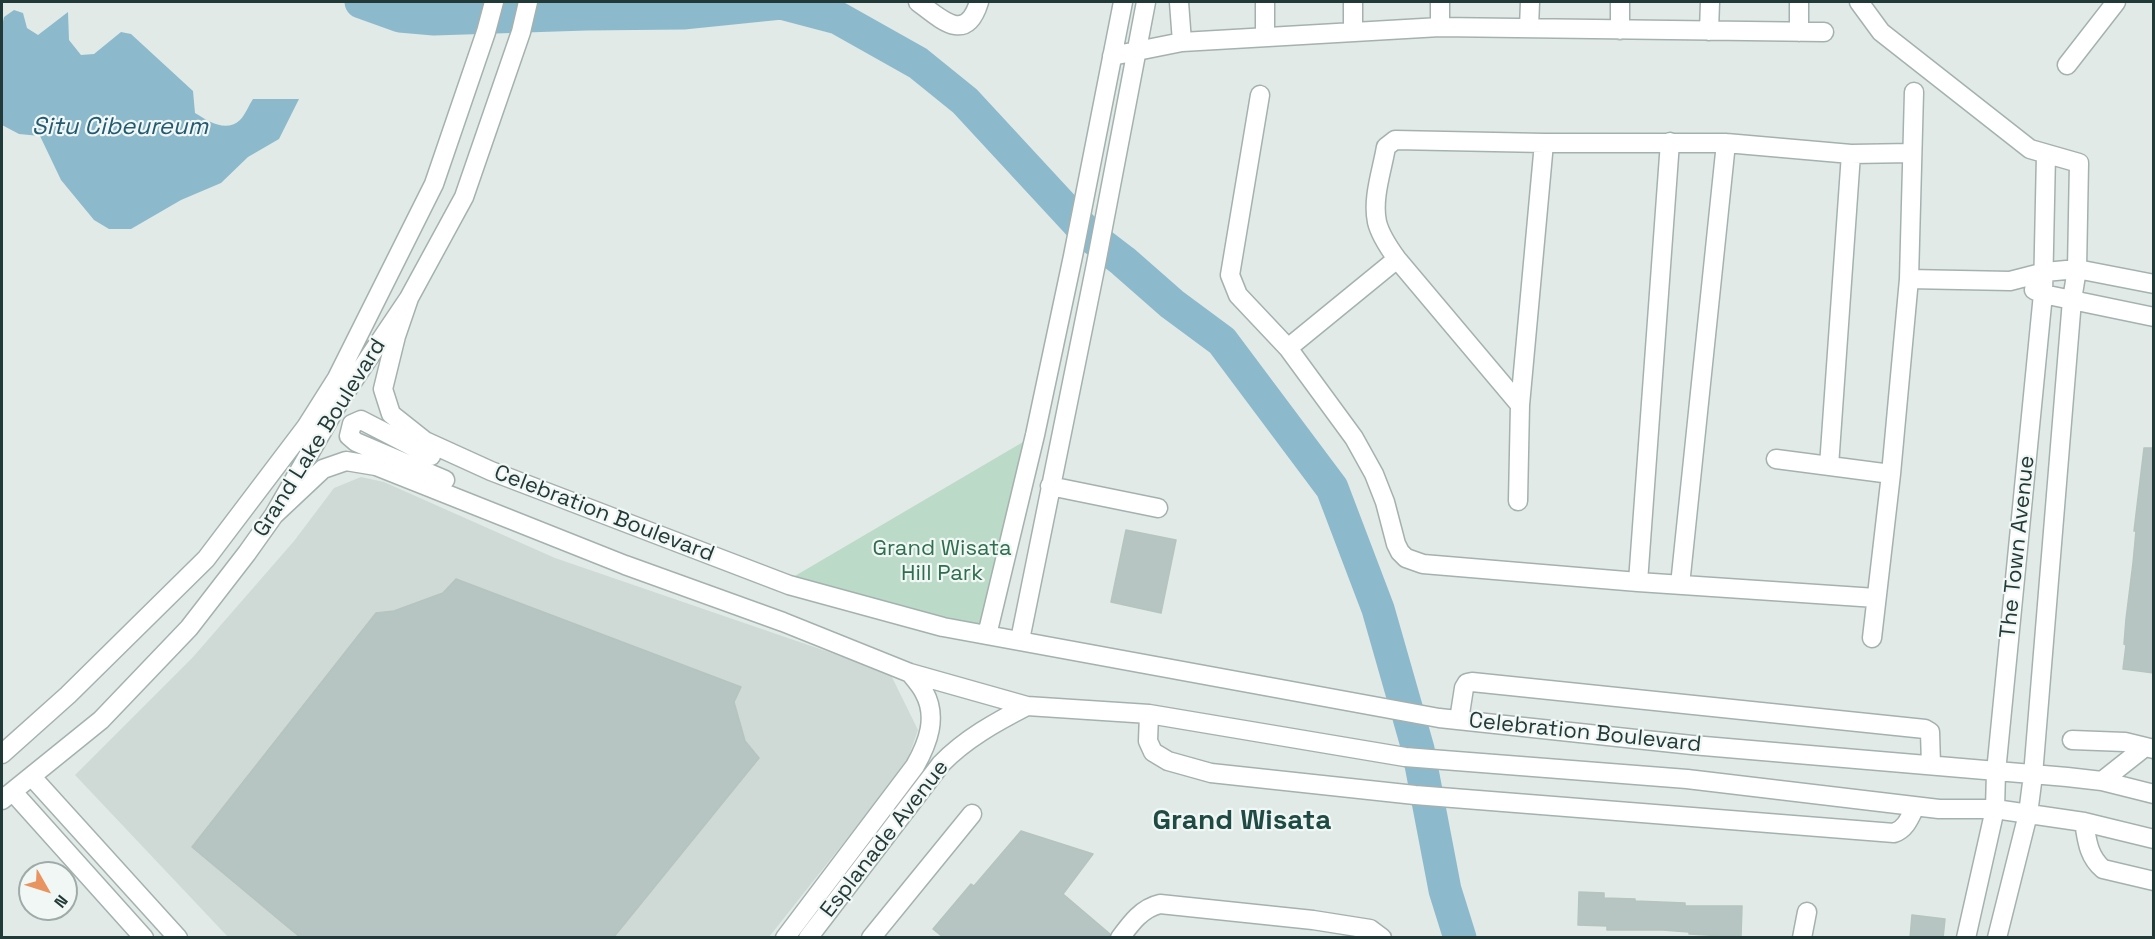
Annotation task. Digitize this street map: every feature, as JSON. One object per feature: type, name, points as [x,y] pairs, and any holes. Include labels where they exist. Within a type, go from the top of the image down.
[{"type":"street","name":"Grand Lake Boulevard","points":[[2,754],[68,695],[207,559],[306,427],[337,378],[434,184],[494,2]]},
{"type":"street","name":"Grand Lake Boulevard","points":[[7,796],[101,720],[189,628],[247,553],[273,514],[339,402],[409,298],[464,197],[521,32],[528,2]]},
{"type":"street","points":[[918,2],[949,24],[961,26],[969,22],[979,2]]},
{"type":"street","points":[[987,635],[1035,435],[1123,2]]},
{"type":"street","points":[[1020,640],[1146,2]]},
{"type":"street","points":[[1179,2],[1182,42]]},
{"type":"street","points":[[1265,2],[1265,36]]},
{"type":"street","points":[[1353,2],[1353,31]]},
{"type":"street","points":[[1440,2],[1440,27]]},
{"type":"street","points":[[1529,28],[1530,2]]},
{"type":"street","points":[[1620,2],[1620,30]]},
{"type":"street","points":[[1710,2],[1710,31]]},
{"type":"street","points":[[1799,2],[1799,32]]},
{"type":"street","points":[[1859,2],[1881,32],[2030,149],[2046,154]]},
{"type":"street","points":[[2067,64],[2116,2]]},
{"type":"street","points":[[1112,56],[1182,42],[1440,27],[1824,32]]},
{"type":"street","points":[[1872,638],[1891,474],[1909,279],[1914,92]]},
{"type":"street","points":[[1260,94],[1230,275],[1238,295],[1288,348],[1354,438],[1374,474],[1385,502],[1396,544],[1406,558],[1423,564],[1638,582],[1876,598]]},
{"type":"street","points":[[1520,405],[1396,260],[1377,222],[1376,200],[1386,147],[1391,142],[1395,140],[1726,143],[1851,154],[1912,153]]},
{"type":"street","points":[[1638,582],[1671,142]]},
{"type":"street","points":[[1518,501],[1520,405],[1544,143]]},
{"type":"street","points":[[1680,585],[1726,143]]},
{"type":"street","points":[[1828,466],[1851,154]]},
{"type":"street","name":"The Town Avenue","points":[[1966,938],[1995,809],[1996,772],[2045,273],[2046,154],[2079,164],[2077,269],[2072,300],[2033,775],[2028,814],[1997,938]]},
{"type":"street","points":[[1288,348],[1396,260]]},
{"type":"street","points":[[1909,279],[2010,281],[2077,269],[2154,284]]},
{"type":"street","points":[[2010,281],[2043,294],[2154,317]]},
{"type":"street","name":"Celebration Boulevard","points":[[409,298],[396,336],[383,389],[391,414],[424,441],[491,471],[789,585],[943,627],[1399,712],[1692,745],[2102,781],[2154,794]]},
{"type":"street","points":[[491,471],[474,476],[361,420],[352,424],[349,436],[356,442],[524,515],[570,542]]},
{"type":"street","points":[[1776,459],[1891,474]]},
{"type":"street","name":"Celebration Boulevard","points":[[273,514],[323,469],[346,461],[376,466],[625,565],[783,622],[910,673],[1027,706],[1149,714],[1406,757],[1687,779],[1915,807],[1995,809],[2084,822],[2154,839]]},
{"type":"street","points":[[1050,486],[1158,508]]},
{"type":"street","name":"Esplanade Avenue","points":[[785,938],[915,766],[925,748],[930,733],[930,713],[925,693],[910,673]]},
{"type":"street","points":[[1459,720],[1464,688],[1466,684],[1472,682],[1925,729],[1930,732],[1931,765]]},
{"type":"street","name":"Esplanade Avenue","points":[[808,938],[941,764],[956,749],[990,726],[1027,706]]},
{"type":"street","points":[[1149,714],[1148,741],[1153,752],[1168,761],[1211,772],[1415,795],[1894,833],[1899,832],[1906,824],[1915,807]]},
{"type":"street","points":[[2072,740],[2125,742],[2149,748]]},
{"type":"street","points":[[2102,781],[2149,748]]},
{"type":"street","points":[[32,777],[178,938]]},
{"type":"street","points":[[7,796],[144,938]]},
{"type":"street","points":[[871,938],[972,814]]},
{"type":"street","points":[[2084,822],[2090,853],[2099,865],[2154,881]]},
{"type":"street","points":[[1120,938],[1133,929],[1151,906],[1160,904],[1312,929],[1370,929],[1382,938]]},
{"type":"street","points":[[1802,938],[1807,912]]},
{"type":"shaded area","points":[[361,477],[384,482],[555,558],[890,673],[918,730],[906,764],[769,937],[228,937],[75,775],[193,657],[294,541],[334,488]]},
{"type":"green space","name":"Grand Wisata Hill Park","points":[[1035,435],[987,635],[783,583]]},
{"type":"water","name":"Situ Cibeureum","points":[[14,10],[23,13],[27,28],[38,35],[68,12],[69,40],[81,55],[94,54],[121,32],[131,34],[193,91],[195,113],[223,126],[235,124],[240,120],[253,99],[299,99],[279,139],[248,157],[221,183],[181,200],[131,229],[109,229],[94,220],[61,180],[40,136],[19,134],[2,125],[2,26],[4,17]]},
{"type":"building","points":[[2144,448],[2154,448],[2154,673],[2123,669],[2136,531],[2134,531]]},
{"type":"building","points":[[1126,530],[1176,540],[1161,613],[1111,602]]},
{"type":"building","points":[[456,579],[741,687],[734,702],[745,741],[759,758],[613,938],[301,938],[192,847],[376,613],[394,611],[443,593]]},
{"type":"building","points":[[1021,831],[1093,854],[1063,894],[1110,934],[1109,938],[944,938],[933,929]]},
{"type":"building","points":[[1579,892],[1604,893],[1604,898],[1685,903],[1685,906],[1742,906],[1741,937],[1663,930],[1607,930],[1607,926],[1578,925]]},
{"type":"building","points":[[1912,915],[1945,919],[1943,938],[1910,938]]},
{"type":"waterway","points":[[361,2],[400,16],[434,19],[683,13],[781,3],[838,18],[918,63],[965,101],[1089,235],[1172,304],[1222,341],[1332,488],[1378,609],[1418,749],[1445,890],[1460,938]]},
{"type":"district","name":"Grand Wisata","points":[[1242,821]]}]
